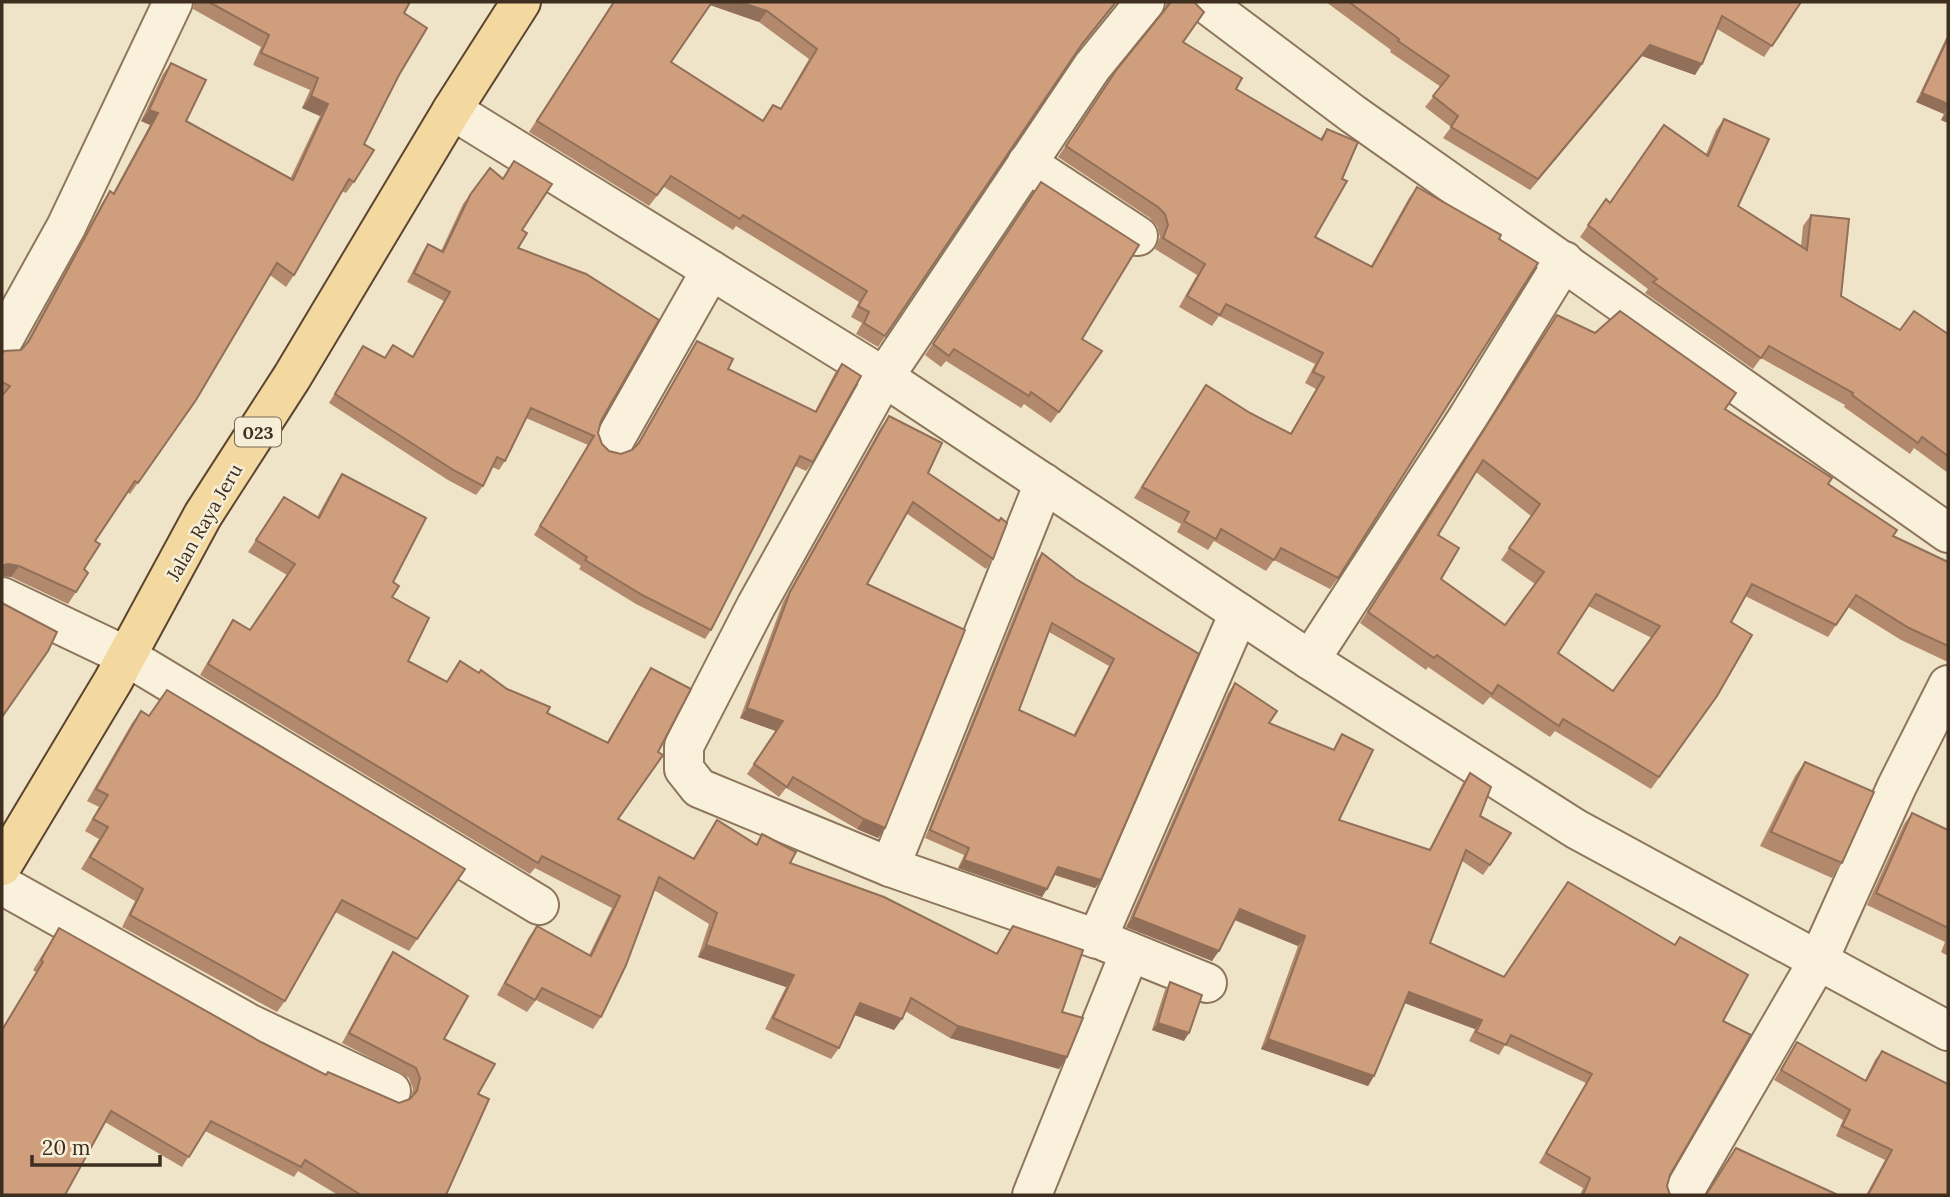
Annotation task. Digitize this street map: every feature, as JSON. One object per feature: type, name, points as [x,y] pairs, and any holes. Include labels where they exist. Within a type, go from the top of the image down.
[{"type":"main road","name":"Jalan Raya Jeru","points":[[6,848],[126,656],[203,515],[298,368],[452,110],[521,2]]},
{"type":"street","points":[[2,342],[66,227],[173,2]]},
{"type":"street","points":[[1145,2],[1092,67],[884,377],[756,606],[684,746],[684,769],[699,788],[890,867],[1114,945],[1207,983]]},
{"type":"street","points":[[1204,2],[1353,114],[1948,533]]},
{"type":"street","points":[[452,110],[884,377],[1310,660],[1576,830],[1948,1031]]},
{"type":"street","points":[[1027,163],[1138,236]]},
{"type":"street","points":[[1310,660],[1564,261]]},
{"type":"street","points":[[614,441],[711,270]]},
{"type":"street","points":[[890,867],[1044,483]]},
{"type":"street","points":[[2,597],[126,656],[539,905]]},
{"type":"street","points":[[1032,1195],[1114,945],[1239,613]]},
{"type":"street","points":[[1682,1195],[1818,961],[1897,786],[1948,685]]},
{"type":"street","points":[[2,885],[250,1024],[391,1091]]},
{"type":"building","points":[[209,2],[410,2],[404,13],[427,28],[399,75],[364,144],[374,150],[354,182],[349,179],[294,275],[277,263],[196,400],[138,483],[135,481],[95,541],[100,544],[84,569],[88,573],[76,592],[19,566],[2,566],[2,396],[10,386],[2,382],[2,354],[4,351],[21,350],[29,341],[110,191],[114,194],[158,113],[149,110],[171,63],[206,80],[186,121],[293,180],[328,104],[311,96],[318,78],[261,53],[269,35]]},
{"type":"building","points":[[614,2],[712,2],[671,62],[763,121],[773,105],[781,109],[817,49],[767,11],[740,2],[1116,2],[1082,44],[885,336],[864,323],[869,312],[858,306],[867,291],[743,215],[740,219],[671,176],[657,195],[537,121]]},
{"type":"building","points":[[1171,2],[1194,2],[1204,12],[1183,42],[1242,78],[1236,89],[1322,140],[1327,129],[1358,142],[1342,179],[1347,181],[1315,237],[1372,267],[1417,187],[1501,235],[1499,239],[1538,263],[1338,578],[1281,548],[1274,560],[1221,529],[1216,539],[1184,521],[1189,512],[1142,487],[1206,385],[1250,413],[1291,434],[1324,377],[1313,372],[1323,353],[1226,304],[1220,315],[1187,296],[1205,264],[1163,238],[1168,225],[1165,214],[1066,146],[1117,69]]},
{"type":"building","points":[[1349,2],[1801,2],[1772,46],[1722,16],[1702,64],[1650,45],[1538,179],[1451,127],[1458,116],[1433,96],[1449,76],[1398,41],[1399,39]]},
{"type":"building","points":[[1948,38],[1948,104],[1922,93]]},
{"type":"building","points":[[1724,119],[1769,139],[1738,206],[1807,250],[1811,215],[1849,219],[1841,296],[1900,330],[1914,311],[1948,334],[1948,456],[1922,437],[1918,443],[1852,395],[1853,393],[1769,346],[1761,358],[1653,282],[1657,279],[1588,225],[1606,199],[1610,203],[1664,125],[1708,156]]},
{"type":"building","points":[[514,161],[552,184],[522,230],[527,233],[518,248],[586,274],[659,320],[601,421],[598,433],[602,444],[609,451],[621,454],[632,450],[639,443],[697,341],[733,359],[728,369],[816,412],[842,364],[861,376],[813,462],[800,456],[711,630],[642,595],[585,560],[587,557],[540,526],[594,436],[531,408],[505,461],[497,457],[483,486],[335,394],[363,346],[385,358],[393,345],[413,357],[450,292],[414,273],[428,244],[443,252],[470,195],[490,168],[503,179]]},
{"type":"building","points":[[1041,182],[1139,245],[1082,339],[1102,351],[1059,412],[1031,392],[1029,396],[954,349],[949,356],[933,344]]},
{"type":"building","points":[[1620,311],[1736,393],[1725,409],[1832,478],[1828,484],[1897,530],[1893,536],[1948,562],[1948,646],[1909,628],[1856,595],[1836,625],[1752,584],[1731,622],[1752,635],[1717,696],[1659,777],[1563,719],[1559,726],[1498,685],[1492,694],[1437,655],[1434,658],[1368,612],[1557,315],[1595,333]],"holes":[[[1483,460],[1540,504],[1509,548],[1544,572],[1505,625],[1441,579],[1459,548],[1438,535]],[[1596,594],[1660,626],[1613,691],[1558,653]]]},
{"type":"building","points":[[889,416],[942,443],[928,473],[999,521],[1001,518],[1007,523],[993,559],[913,502],[867,584],[965,630],[885,828],[864,819],[793,777],[787,787],[754,764],[783,721],[747,708],[790,592]]},
{"type":"building","points":[[342,474],[426,518],[393,582],[399,586],[392,597],[429,618],[408,661],[447,682],[460,661],[479,673],[481,670],[507,689],[550,707],[547,713],[608,743],[651,668],[691,689],[658,752],[663,755],[618,819],[694,859],[717,820],[757,845],[762,834],[796,852],[790,863],[884,897],[997,954],[1013,926],[1083,950],[1062,1012],[1083,1018],[1067,1057],[958,1026],[911,998],[902,1019],[860,1003],[839,1048],[773,1018],[794,975],[706,945],[717,913],[659,877],[626,965],[601,1017],[542,988],[535,1000],[505,983],[537,926],[591,956],[620,896],[542,856],[538,863],[208,664],[233,620],[250,630],[295,564],[256,540],[284,497],[319,518]]},
{"type":"building","points":[[1042,553],[1076,579],[1199,654],[1101,880],[1058,867],[1047,889],[964,860],[969,848],[930,830]],"holes":[[[1052,623],[1114,659],[1075,736],[1019,710]]]},
{"type":"building","points":[[2,603],[57,632],[48,651],[2,717]]},
{"type":"building","points":[[1235,683],[1277,711],[1269,723],[1334,750],[1342,734],[1373,750],[1339,820],[1430,850],[1470,773],[1491,787],[1480,816],[1511,833],[1490,865],[1466,850],[1430,943],[1504,977],[1568,882],[1675,945],[1680,937],[1748,975],[1723,1021],[1751,1035],[1670,1175],[1667,1186],[1670,1195],[1583,1195],[1590,1178],[1546,1153],[1592,1074],[1511,1035],[1506,1045],[1476,1032],[1482,1020],[1409,992],[1374,1076],[1268,1039],[1305,936],[1240,909],[1219,951],[1133,917]]},
{"type":"building","points":[[167,690],[465,869],[417,939],[342,900],[285,1001],[130,915],[143,889],[90,857],[108,827],[93,819],[108,795],[96,789],[141,711],[149,716]]},
{"type":"building","points":[[1805,762],[1874,792],[1842,863],[1771,832]]},
{"type":"building","points":[[1912,813],[1948,830],[1948,928],[1876,893]]},
{"type":"building","points":[[59,928],[261,1042],[326,1075],[328,1072],[399,1103],[410,1099],[417,1091],[420,1078],[416,1068],[349,1033],[393,952],[468,996],[444,1039],[495,1064],[478,1094],[489,1099],[446,1195],[361,1195],[305,1160],[301,1167],[211,1121],[189,1157],[111,1111],[65,1195],[2,1195],[2,1030],[43,962],[41,960]]},
{"type":"building","points":[[1170,982],[1202,995],[1189,1033],[1158,1023]]},
{"type":"building","points":[[1797,1042],[1866,1081],[1882,1051],[1948,1084],[1948,1195],[1868,1195],[1892,1150],[1842,1126],[1850,1110],[1781,1070]]},
{"type":"building","points":[[1736,1148],[1838,1195],[1706,1195]]}]
